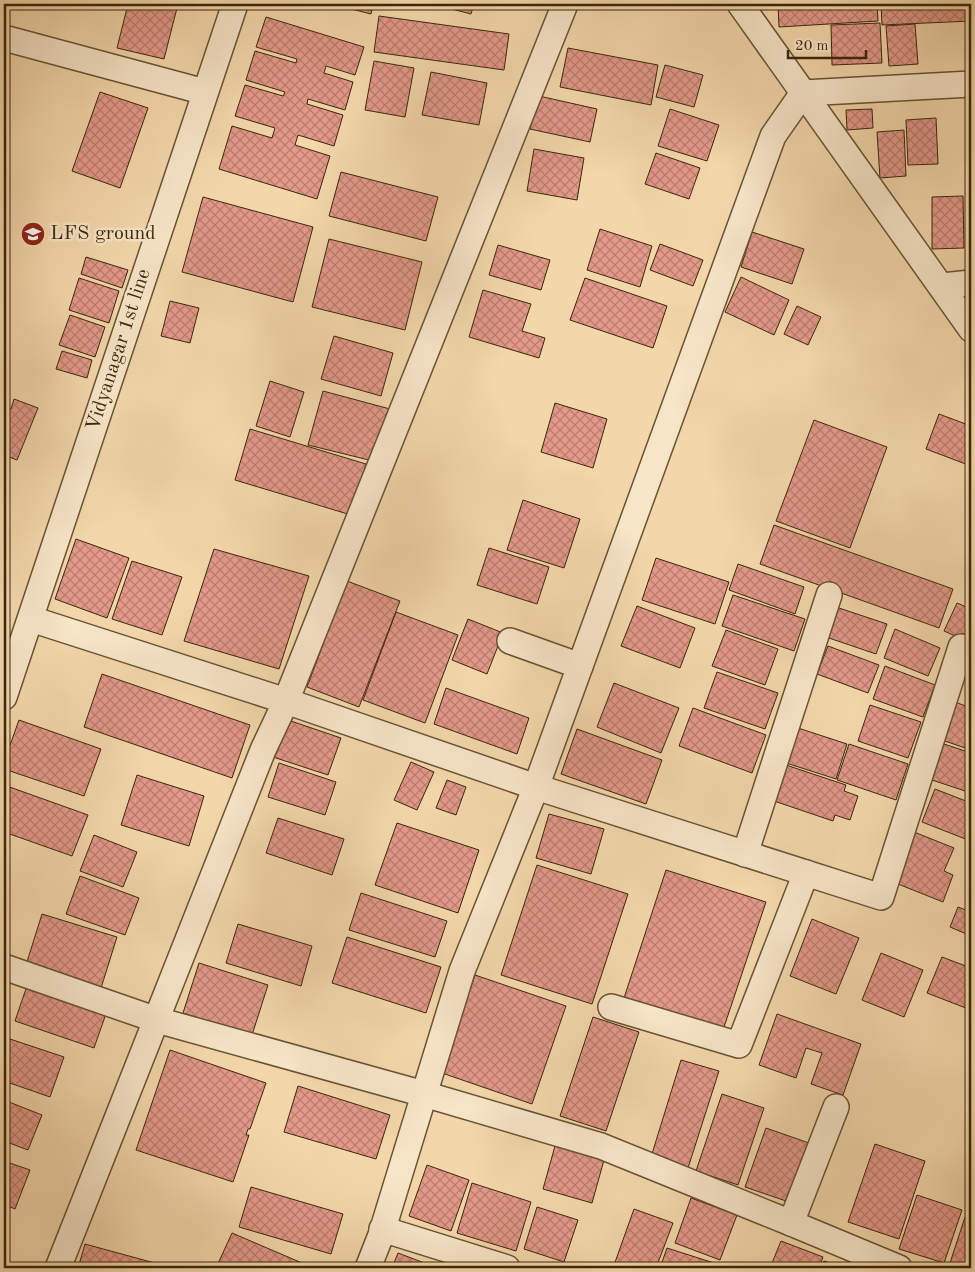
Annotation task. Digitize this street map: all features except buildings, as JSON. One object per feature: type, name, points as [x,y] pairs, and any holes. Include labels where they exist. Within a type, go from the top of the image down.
[{"type":"street","name":"Vidyanagar 1st line","points":[[4,697],[235,4]]},
{"type":"street","points":[[58,1268],[263,750],[286,701],[565,4]]},
{"type":"street","points":[[740,4],[971,329]]},
{"type":"street","points":[[4,38],[205,92]]},
{"type":"street","points":[[803,94],[971,84]]},
{"type":"street","points":[[368,1268],[382,1229],[462,971],[536,787],[773,136],[803,94]]},
{"type":"street","points":[[942,286],[971,283]]},
{"type":"street","points":[[746,854],[829,595]]},
{"type":"street","points":[[30,619],[286,701],[536,787],[881,897],[961,647]]},
{"type":"street","points":[[510,641],[580,666]]},
{"type":"street","points":[[611,1007],[739,1045],[806,873]]},
{"type":"street","points":[[4,967],[157,1020],[424,1094],[601,1146],[899,1268]]},
{"type":"street","points":[[791,1223],[836,1107]]},
{"type":"street","points":[[382,1229],[507,1268]]},
{"type":"place","name":"LFS ground","points":[[33,234]]}]
